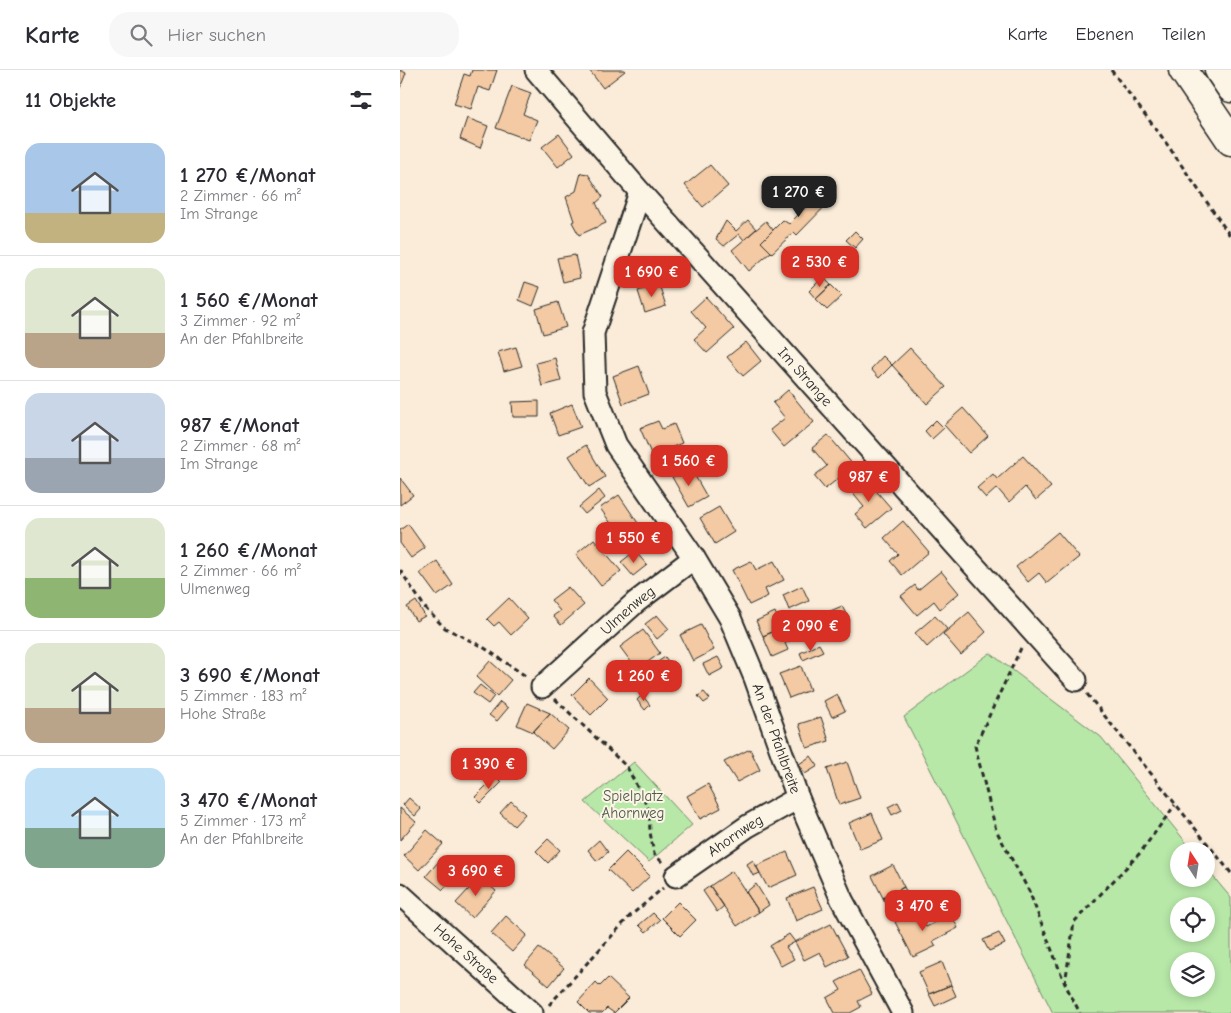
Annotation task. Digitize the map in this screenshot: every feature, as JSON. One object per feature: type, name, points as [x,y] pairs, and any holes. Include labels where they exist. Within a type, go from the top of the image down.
[{"type":"highway","points":[[1183,70],[1231,141]]},
{"type":"highway","points":[[1219,70],[1231,88]]},
{"type":"street","name":"Im Strange","points":[[536,70],[640,192],[1076,680]]},
{"type":"street","name":"An der Pfahlbreite","points":[[640,192],[593,333],[595,392],[616,444],[694,558],[730,618],[755,678],[798,798],[842,900],[903,1013]]},
{"type":"street","name":"Ulmenweg","points":[[542,687],[636,602],[694,558]]},
{"type":"street","name":"Ahornweg","points":[[676,876],[748,826],[798,798]]},
{"type":"street","name":"Hohe Straße","points":[[400,894],[539,1011]]},
{"type":"path","points":[[1111,70],[1162,137],[1231,237]]},
{"type":"path","points":[[400,570],[426,609],[445,628],[483,647],[542,687],[627,767],[649,810],[654,854],[676,876],[628,917],[539,1011]]},
{"type":"path","points":[[1030,629],[975,746],[996,830],[1029,890],[1065,984],[1080,1013]]},
{"type":"path","points":[[1076,680],[1175,806],[1231,873]]},
{"type":"path","points":[[1065,984],[1074,922],[1140,853],[1175,806]]},
{"type":"green space","points":[[990,653],[1101,737],[1186,842],[1170,842],[1170,888],[1215,888],[1215,879],[1231,898],[1231,1013],[1053,1013],[904,717]]},
{"type":"green space","name":"Spielplatz Ahornweg","points":[[634,762],[692,825],[649,862],[585,802]]},
{"type":"building","points":[[400,70],[406,73],[400,88]]},
{"type":"building","points":[[472,70],[497,70],[490,91],[478,87],[471,109],[454,104],[464,74],[470,76]]},
{"type":"building","points":[[589,70],[625,70],[625,71],[603,88]]},
{"type":"building","points":[[512,86],[531,93],[523,114],[537,120],[529,140],[496,128]]},
{"type":"building","points":[[467,118],[488,126],[480,148],[460,139]]},
{"type":"building","points":[[559,134],[574,154],[558,167],[542,147]]},
{"type":"building","points":[[710,165],[728,186],[703,207],[685,185]]},
{"type":"building","points":[[581,173],[588,174],[603,197],[596,203],[606,223],[579,235],[572,222],[574,221],[566,197],[576,191]]},
{"type":"building","points":[[827,185],[836,195],[797,235],[794,232],[772,253],[761,242],[783,220],[789,224],[807,206],[799,198],[809,187],[817,195]]},
{"type":"building","points":[[748,220],[756,229],[744,240],[739,234],[724,246],[716,239],[726,221],[736,231]]},
{"type":"building","points":[[766,221],[773,230],[761,242],[771,252],[749,271],[732,250]]},
{"type":"building","points":[[855,231],[863,239],[855,248],[846,240]]},
{"type":"building","points":[[575,255],[580,278],[563,282],[557,258]]},
{"type":"building","points":[[662,261],[669,281],[649,288],[642,268]]},
{"type":"building","points":[[823,277],[831,285],[816,299],[809,291]]},
{"type":"building","points":[[525,282],[540,287],[533,306],[519,300]]},
{"type":"building","points":[[659,284],[666,306],[645,313],[638,291]]},
{"type":"building","points":[[831,285],[842,296],[827,310],[816,299]]},
{"type":"building","points":[[706,297],[734,329],[707,353],[694,339],[706,328],[691,311]]},
{"type":"building","points":[[558,302],[566,327],[543,334],[536,309]]},
{"type":"building","points":[[746,342],[761,361],[743,376],[727,357]]},
{"type":"building","points":[[516,347],[522,366],[504,371],[498,352]]},
{"type":"building","points":[[910,348],[946,387],[927,404],[892,365]]},
{"type":"building","points":[[883,356],[892,365],[879,378],[871,369]]},
{"type":"building","points":[[555,358],[561,381],[542,386],[536,363]]},
{"type":"building","points":[[639,366],[649,394],[623,404],[613,376]]},
{"type":"building","points":[[788,390],[814,422],[784,447],[770,430],[785,418],[773,403]]},
{"type":"building","points":[[539,401],[539,417],[513,417],[512,402]]},
{"type":"building","points":[[572,404],[581,427],[558,435],[550,413]]},
{"type":"building","points":[[963,408],[988,436],[969,453],[944,425]]},
{"type":"building","points":[[936,420],[944,428],[932,439],[925,431]]},
{"type":"building","points":[[658,421],[662,429],[674,424],[682,443],[652,456],[640,428]]},
{"type":"building","points":[[828,435],[854,466],[825,489],[814,476],[827,466],[812,448]]},
{"type":"building","points":[[586,445],[605,477],[589,487],[569,456]]},
{"type":"building","points":[[1023,456],[1051,487],[1036,500],[1025,487],[1009,502],[997,488],[986,498],[977,488],[993,474],[997,479]]},
{"type":"building","points":[[690,467],[707,497],[689,507],[672,477]]},
{"type":"building","points":[[400,478],[413,495],[400,505]]},
{"type":"building","points":[[865,478],[891,508],[867,528],[855,514],[864,507],[850,490]]},
{"type":"building","points":[[599,490],[605,498],[585,514],[579,507]]},
{"type":"building","points":[[619,495],[642,529],[624,542],[600,508]]},
{"type":"building","points":[[719,507],[734,532],[715,544],[700,518]]},
{"type":"building","points":[[903,521],[929,552],[902,575],[890,561],[898,554],[884,538]]},
{"type":"building","points":[[408,524],[425,548],[411,558],[400,543],[400,530]]},
{"type":"building","points":[[1058,532],[1079,557],[1047,583],[1039,573],[1028,582],[1016,567]]},
{"type":"building","points":[[594,539],[621,571],[601,586],[576,554]]},
{"type":"building","points":[[635,551],[647,565],[633,576],[621,562]]},
{"type":"building","points":[[437,561],[453,585],[437,596],[420,573]]},
{"type":"building","points":[[751,561],[756,570],[774,561],[784,580],[765,589],[768,596],[749,605],[732,570]]},
{"type":"building","points":[[941,571],[959,593],[940,609],[934,601],[917,615],[901,596],[915,585],[918,590]]},
{"type":"building","points":[[802,586],[809,601],[789,610],[783,595]]},
{"type":"building","points":[[568,587],[584,605],[561,625],[553,616],[560,611],[551,600]]},
{"type":"building","points":[[509,598],[528,619],[511,635],[499,622],[494,626],[487,619]]},
{"type":"building","points":[[416,601],[425,616],[416,621],[407,607]]},
{"type":"building","points":[[842,606],[847,616],[833,623],[828,612]]},
{"type":"building","points":[[775,612],[782,628],[763,636],[756,621]]},
{"type":"building","points":[[969,612],[986,632],[961,655],[943,634]]},
{"type":"building","points":[[657,615],[669,629],[657,639],[645,624]]},
{"type":"building","points":[[935,616],[947,629],[927,647],[915,633]]},
{"type":"building","points":[[799,620],[805,634],[785,643],[788,650],[772,657],[763,636]]},
{"type":"building","points":[[701,625],[714,650],[693,661],[680,635]]},
{"type":"building","points":[[643,630],[660,653],[637,670],[620,647]]},
{"type":"building","points":[[819,644],[823,651],[803,660],[800,653]]},
{"type":"building","points":[[665,657],[675,671],[664,678],[655,664]]},
{"type":"building","points":[[718,657],[724,668],[709,676],[703,664]]},
{"type":"building","points":[[490,661],[511,680],[497,696],[476,677]]},
{"type":"building","points":[[801,666],[810,690],[789,698],[779,674]]},
{"type":"building","points":[[589,678],[608,698],[591,715],[572,695]]},
{"type":"building","points":[[480,685],[494,696],[488,704],[473,693]]},
{"type":"building","points":[[704,692],[710,699],[704,703],[698,696]]},
{"type":"building","points":[[837,694],[845,711],[832,717],[824,701]]},
{"type":"building","points":[[642,695],[650,705],[645,710],[637,700]]},
{"type":"building","points":[[500,702],[508,708],[497,721],[489,715]]},
{"type":"building","points":[[527,703],[550,713],[533,732],[517,725]]},
{"type":"building","points":[[550,713],[569,730],[552,749],[533,732]]},
{"type":"building","points":[[821,717],[829,741],[807,748],[799,724]]},
{"type":"building","points":[[750,749],[760,770],[737,782],[724,762]]},
{"type":"building","points":[[811,756],[818,766],[805,774],[799,764]]},
{"type":"building","points":[[847,762],[860,798],[839,805],[827,769]]},
{"type":"building","points":[[496,776],[502,782],[481,803],[475,797]]},
{"type":"building","points":[[708,784],[721,808],[700,819],[687,796]]},
{"type":"building","points":[[409,798],[421,809],[415,816],[403,805]]},
{"type":"building","points":[[511,801],[525,814],[514,826],[500,813]]},
{"type":"building","points":[[898,802],[902,810],[892,815],[888,807]]},
{"type":"building","points":[[400,808],[416,822],[400,840]]},
{"type":"building","points":[[872,813],[883,840],[860,849],[849,823]]},
{"type":"building","points":[[427,830],[443,844],[419,870],[404,856]]},
{"type":"building","points":[[548,839],[560,850],[548,863],[536,851]]},
{"type":"building","points":[[599,840],[608,852],[597,861],[588,850]]},
{"type":"building","points":[[626,852],[650,876],[632,893],[608,870]]},
{"type":"building","points":[[787,852],[797,875],[768,888],[756,866]]},
{"type":"building","points":[[753,860],[760,873],[753,876],[747,864]]},
{"type":"building","points":[[439,861],[456,875],[443,890],[426,876]]},
{"type":"building","points":[[893,865],[904,887],[883,898],[872,876]]},
{"type":"building","points":[[732,871],[759,912],[737,926],[710,886]]},
{"type":"building","points":[[480,877],[496,891],[472,918],[456,903]]},
{"type":"building","points":[[756,884],[769,905],[759,912],[746,892]]},
{"type":"building","points":[[710,886],[724,906],[717,912],[703,891]]},
{"type":"building","points":[[813,887],[823,909],[796,921],[787,898]]},
{"type":"building","points":[[904,887],[909,897],[888,908],[883,898]]},
{"type":"building","points":[[678,902],[696,920],[680,936],[662,918]]},
{"type":"building","points":[[918,911],[926,927],[951,915],[958,928],[933,941],[936,946],[913,957],[895,922]]},
{"type":"building","points":[[653,913],[660,920],[646,932],[639,925]]},
{"type":"building","points":[[506,916],[527,935],[512,952],[491,933]]},
{"type":"building","points":[[831,924],[848,956],[827,967],[820,952],[804,960],[795,942]]},
{"type":"building","points":[[999,933],[1005,944],[989,951],[983,940]]},
{"type":"building","points":[[789,934],[795,942],[786,947],[794,959],[781,966],[770,946]]},
{"type":"building","points":[[539,948],[564,968],[549,986],[525,965]]},
{"type":"building","points":[[942,962],[951,985],[929,994],[919,972]]},
{"type":"building","points":[[859,970],[872,994],[858,1001],[861,1007],[850,1013],[835,1013],[827,998],[841,990],[836,982]]},
{"type":"building","points":[[608,978],[629,998],[614,1013],[607,1008],[602,1013],[589,1013],[578,1002],[596,982],[600,986]]},
{"type":"building","points":[[951,985],[956,996],[935,1006],[929,994]]}]
